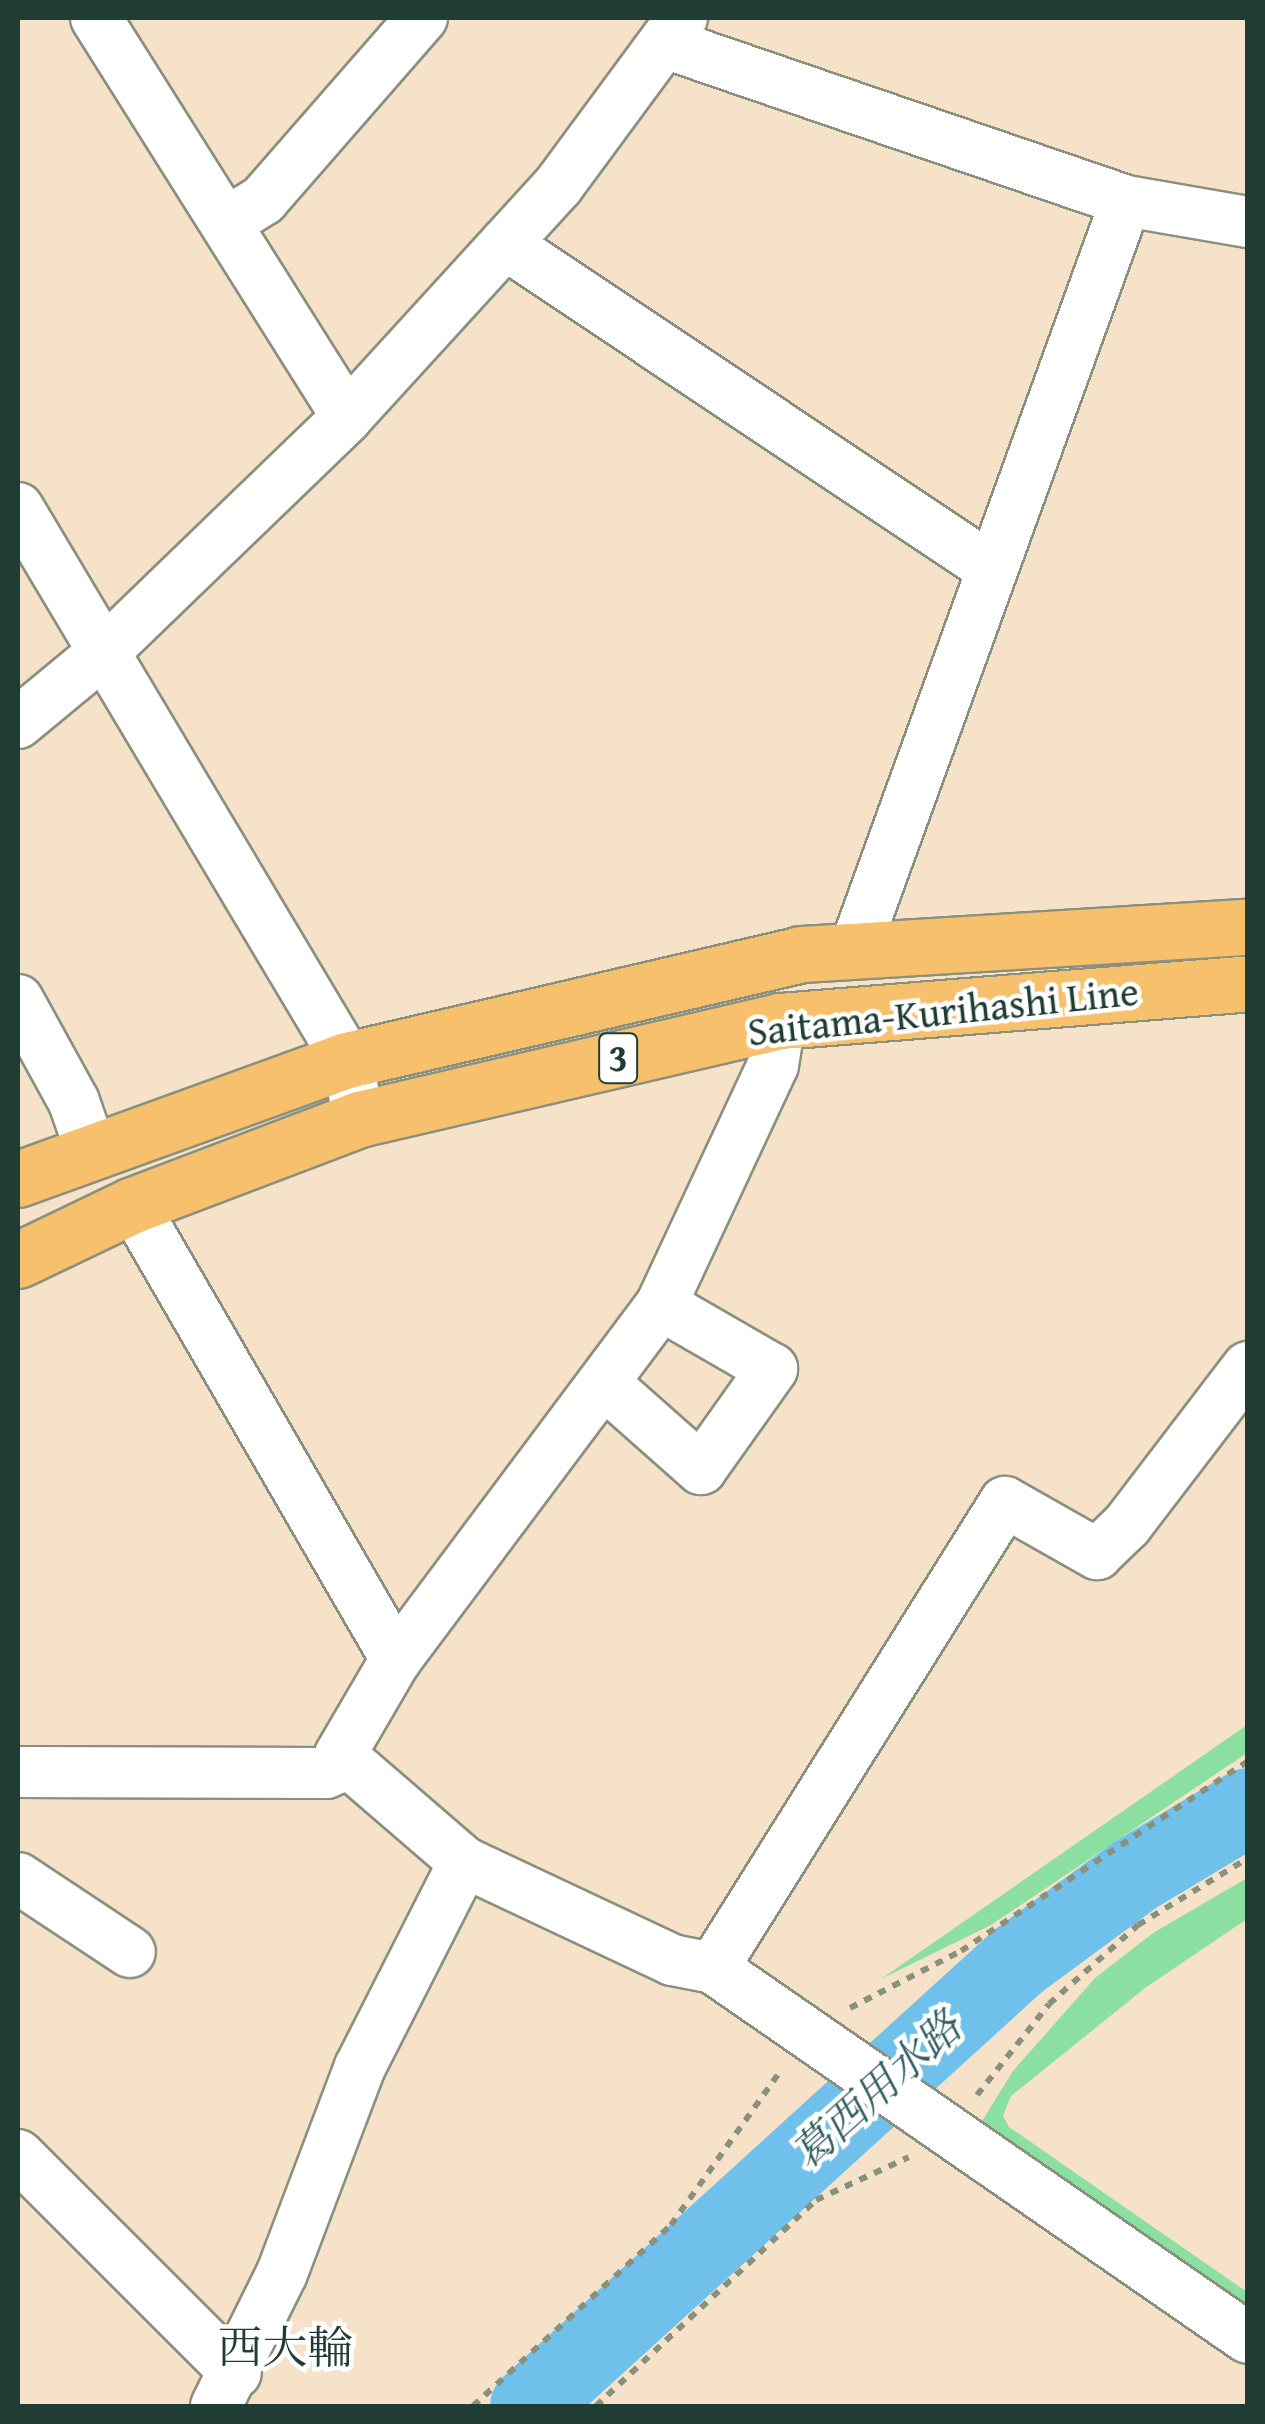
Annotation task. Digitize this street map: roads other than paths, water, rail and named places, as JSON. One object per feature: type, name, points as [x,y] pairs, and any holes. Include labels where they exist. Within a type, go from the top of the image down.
[{"type":"main road","name":"Saitama-Kurihashi Line","points":[[18,1179],[90,1148],[347,1060],[801,954],[1248,928]]},
{"type":"main road","name":"Saitama-Kurihashi Line","points":[[18,1260],[133,1205],[359,1119],[780,1020],[1248,983]]},
{"type":"street","points":[[96,18],[347,416]]},
{"type":"street","points":[[226,223],[262,200],[422,18]]},
{"type":"street","points":[[18,723],[106,650],[347,416],[558,186],[674,30],[1126,201],[1248,222]]},
{"type":"street","points":[[854,950],[1126,201]]},
{"type":"street","points":[[505,244],[992,569]]},
{"type":"street","points":[[18,508],[347,1060],[359,1119]]},
{"type":"street","points":[[18,1000],[74,1102],[90,1148]]},
{"type":"street","points":[[780,1020],[773,1065],[661,1305],[606,1386],[396,1659],[340,1755],[464,1862],[672,1960],[712,1968],[821,2038],[924,2131],[1248,2338]]},
{"type":"street","points":[[133,1205],[396,1659]]},
{"type":"street","points":[[606,1386],[700,1470],[772,1368],[661,1305]]},
{"type":"street","points":[[712,1968],[1005,1502],[1097,1554],[1243,1383]]},
{"type":"street","points":[[18,1772],[326,1773],[350,1763]]},
{"type":"street","points":[[18,2155],[226,2390],[282,2273],[360,2067],[464,1862]]},
{"type":"street","points":[[18,1878],[130,1952]]},
{"type":"waterway","name":"葛西用水路","points":[[529,2406],[1018,1961],[1135,1875],[1248,1807]]},
{"type":"district","name":"西大輪","points":[[285,2347]]}]
